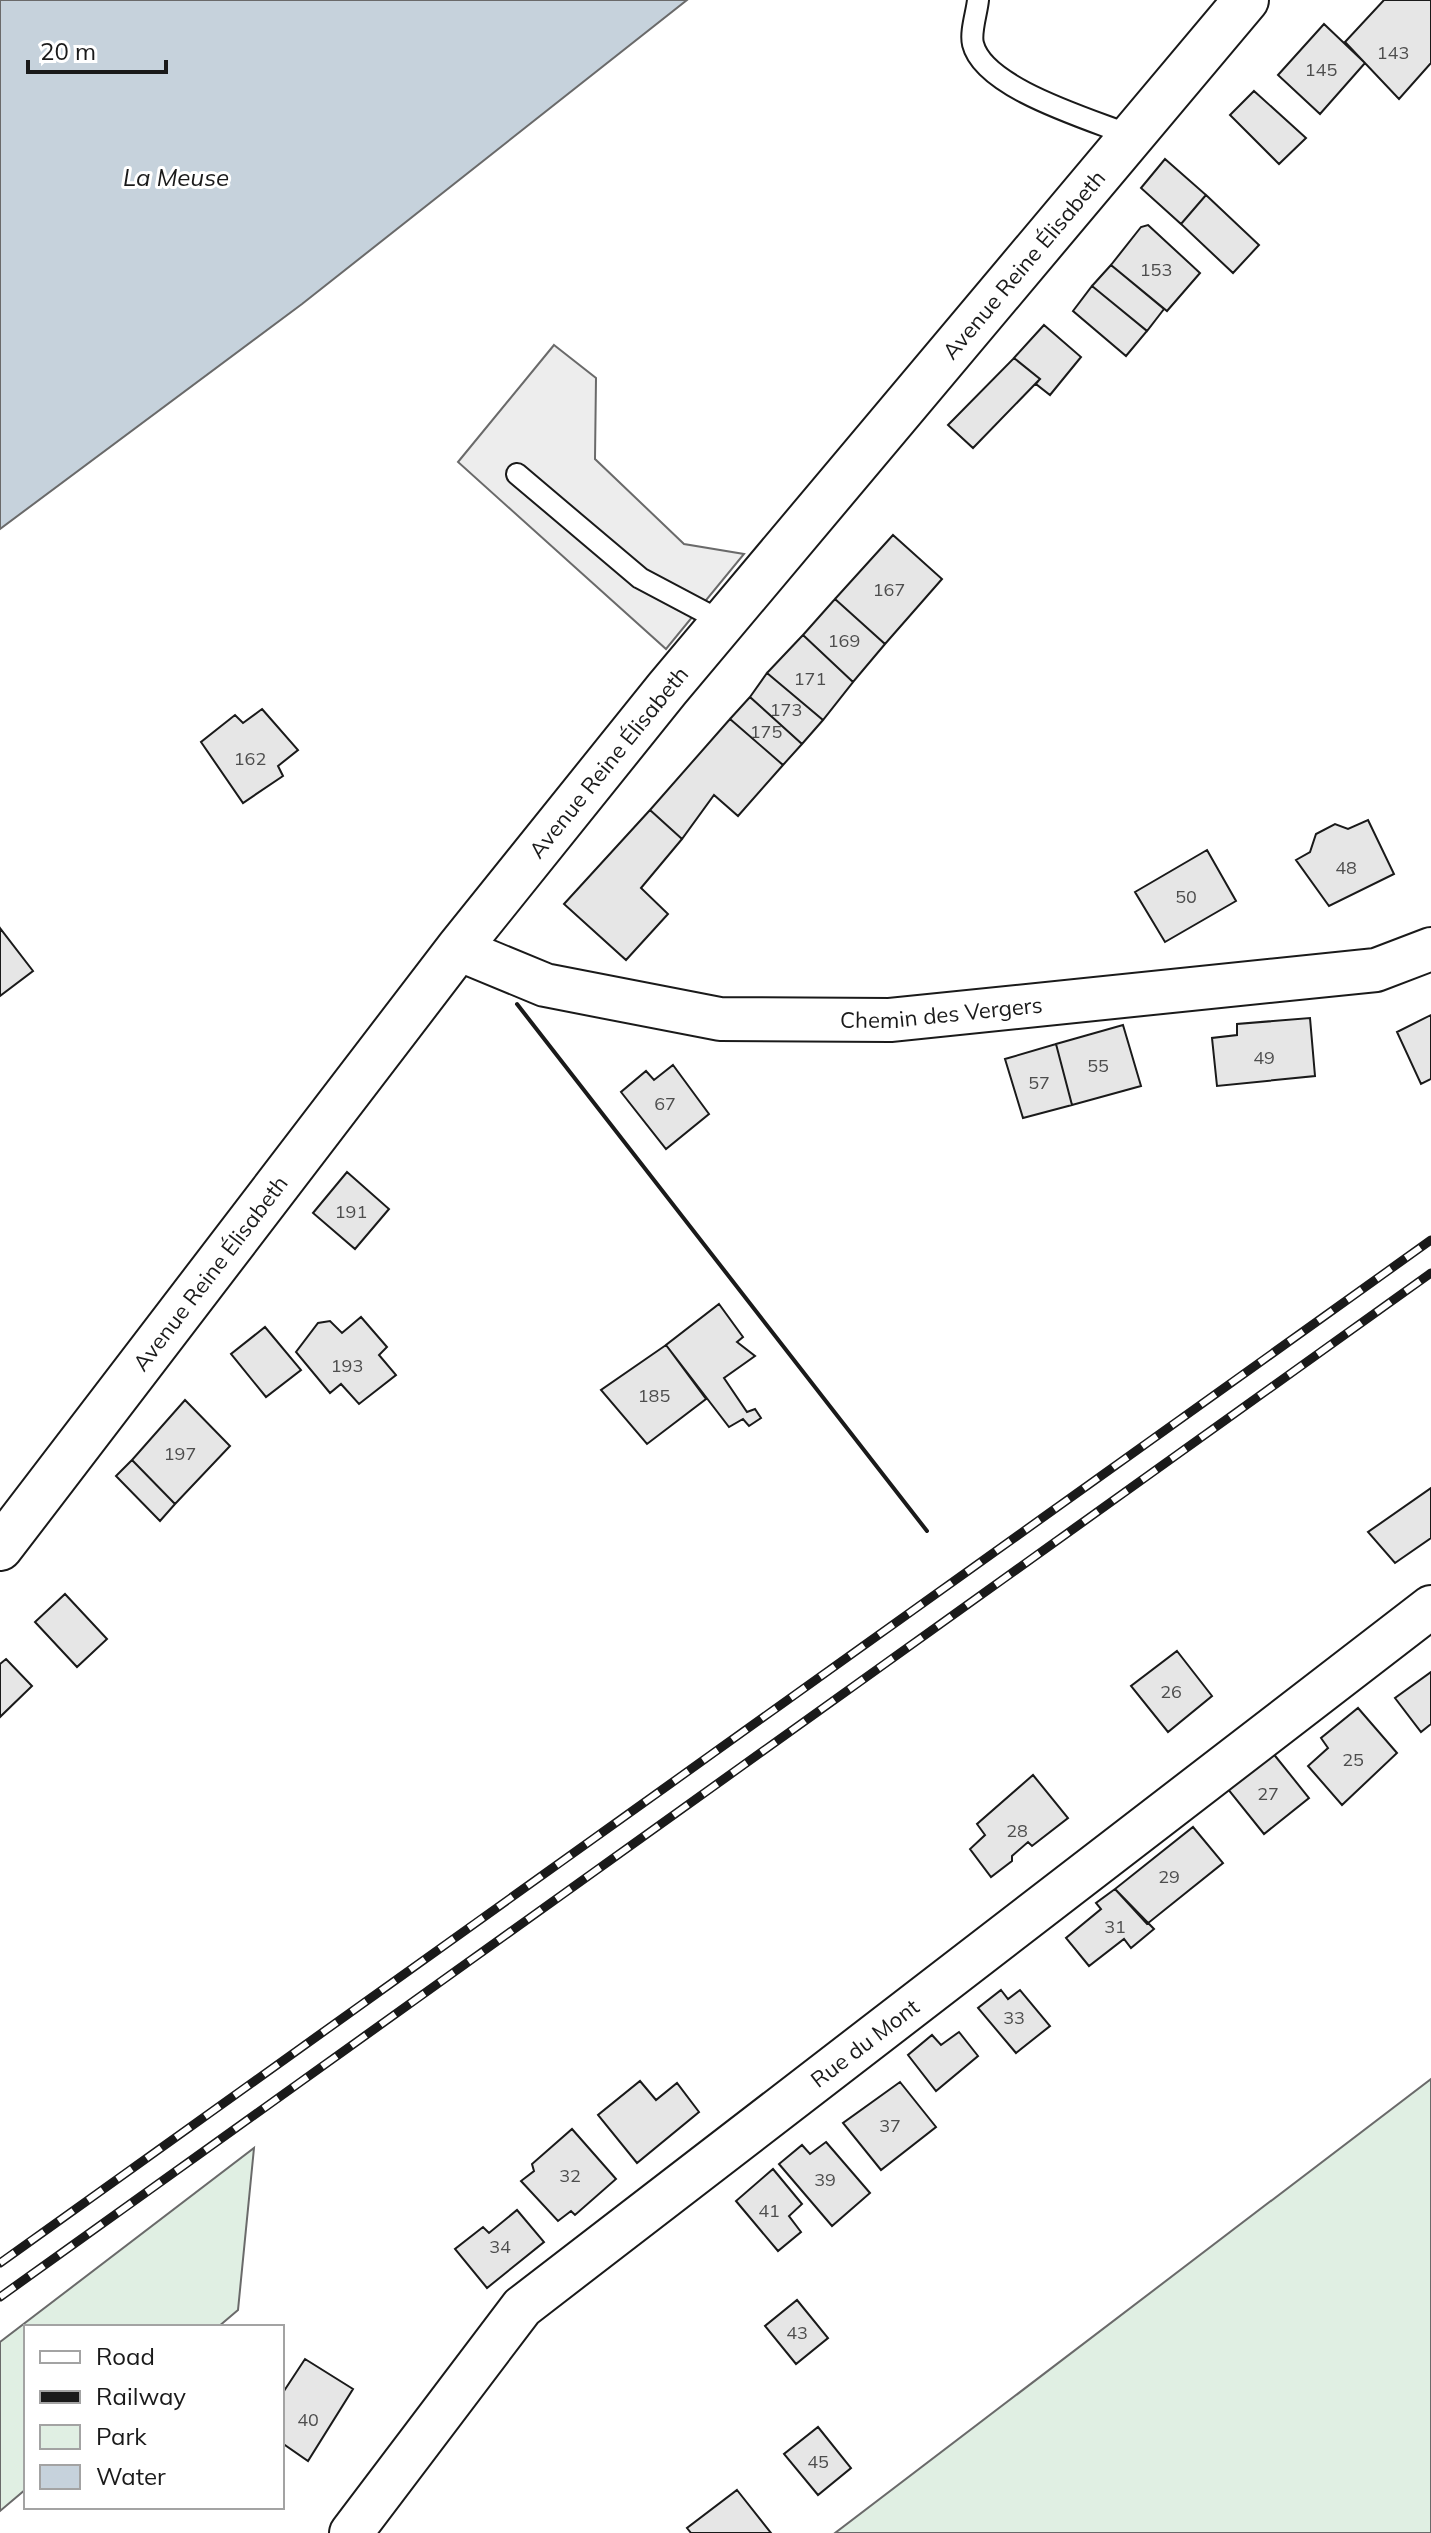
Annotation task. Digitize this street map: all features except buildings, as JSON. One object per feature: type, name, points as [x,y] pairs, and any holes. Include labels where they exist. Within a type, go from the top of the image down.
[{"type":"main road","name":"Avenue Reine Élisabeth","points":[[0,1548],[458,949],[723,622],[1132,136],[1232,3]]},
{"type":"street","name":"Chemin des Vergers","points":[[458,949],[545,985],[720,1019],[890,1020],[1376,970],[1431,949]]},
{"type":"street","name":"Rue du Mont","points":[[351,2533],[522,2307],[1431,1607]]},
{"type":"lane","points":[[978,0],[973,44],[990,70],[1018,90],[1132,136]]},
{"type":"lane","points":[[517,474],[640,578],[723,622]]},
{"type":"green space","points":[[1431,2079],[1431,2533],[835,2533]]},
{"type":"green space","points":[[254,2148],[238,2310],[220,2325],[24,2325],[24,2491],[0,2511],[0,2342]]},
{"type":"shaded area","points":[[554,345],[596,378],[595,459],[684,544],[744,554],[666,649],[458,462]]},
{"type":"water","name":"La Meuse","points":[[0,0],[687,0],[302,304],[0,529]]},
{"type":"railway","points":[[0,2263],[1431,1240]]},
{"type":"railway","points":[[0,2297],[1431,1273]]},
{"type":"wall","points":[[517,1004],[927,1531]]}]
